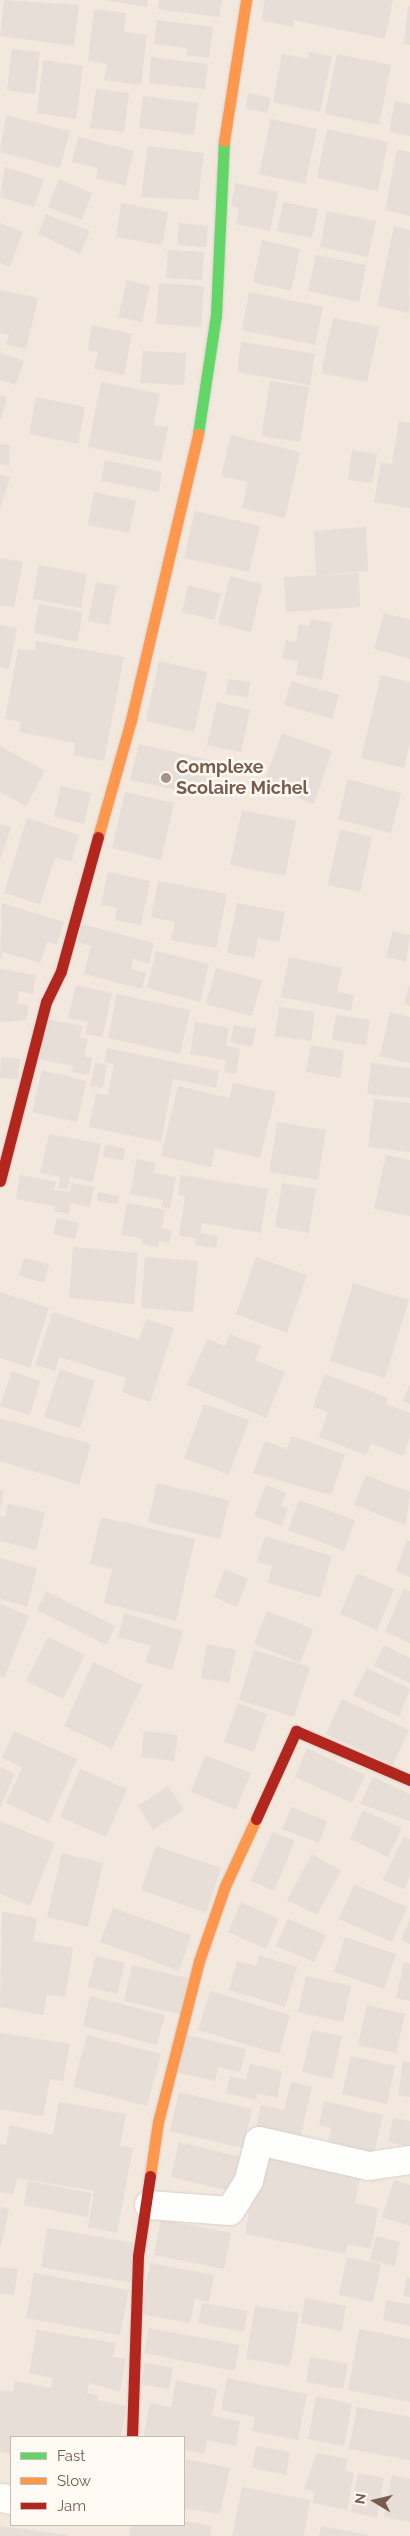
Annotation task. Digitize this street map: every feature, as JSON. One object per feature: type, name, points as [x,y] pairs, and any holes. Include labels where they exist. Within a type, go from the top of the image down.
[{"type":"street","points":[[0,1181],[46,1002],[61,971],[131,720],[193,467],[216,315],[220,185],[231,75],[246,0]]},
{"type":"street","points":[[132,2436],[138,2256],[149,2205],[158,2122],[199,1961],[225,1886],[296,1731],[410,1780]]},
{"type":"street","points":[[149,2205],[230,2211],[249,2180],[259,2141],[369,2166],[410,2160]]},
{"type":"shaded area","points":[[0,0],[410,0],[410,2536],[0,2536]]},
{"type":"building","points":[[4,0],[79,5],[74,46],[0,36]]},
{"type":"building","points":[[102,0],[148,0],[147,7]]},
{"type":"building","points":[[159,0],[222,0],[219,17],[158,9]]},
{"type":"building","points":[[265,0],[393,0],[385,39],[294,20],[293,27],[261,20]]},
{"type":"building","points":[[408,6],[410,6],[410,45],[404,44]]},
{"type":"building","points":[[94,9],[126,13],[124,32],[147,35],[141,85],[104,80],[107,64],[88,61]]},
{"type":"building","points":[[157,20],[213,27],[209,58],[187,55],[187,48],[154,44]]},
{"type":"building","points":[[12,49],[40,52],[35,94],[7,90]]},
{"type":"building","points":[[309,52],[332,56],[320,112],[273,102],[282,54],[308,59]]},
{"type":"building","points":[[337,54],[391,65],[379,125],[325,114]]},
{"type":"building","points":[[151,57],[208,64],[205,89],[149,83]]},
{"type":"building","points":[[43,60],[83,66],[76,119],[37,113]]},
{"type":"building","points":[[96,89],[129,93],[124,132],[90,128]]},
{"type":"building","points":[[248,93],[271,98],[267,113],[245,108]]},
{"type":"building","points":[[143,96],[198,103],[194,135],[139,128]]},
{"type":"building","points":[[395,101],[410,104],[410,136],[389,132]]},
{"type":"building","points":[[6,115],[70,131],[60,168],[0,152]]},
{"type":"building","points":[[271,119],[317,129],[305,184],[259,174]]},
{"type":"building","points":[[327,129],[388,142],[378,191],[317,178]]},
{"type":"building","points":[[78,137],[134,151],[125,186],[96,178],[98,168],[72,162]]},
{"type":"building","points":[[148,146],[204,153],[198,200],[141,197]]},
{"type":"building","points":[[397,149],[410,152],[410,216],[385,210]]},
{"type":"building","points":[[5,167],[44,179],[34,207],[0,197]]},
{"type":"building","points":[[59,179],[92,193],[82,220],[48,207]]},
{"type":"building","points":[[235,183],[278,192],[270,231],[236,224],[239,208],[231,206]]},
{"type":"building","points":[[283,202],[318,209],[312,238],[277,231]]},
{"type":"building","points":[[121,203],[168,212],[162,245],[116,237]]},
{"type":"building","points":[[327,211],[376,221],[368,257],[320,247]]},
{"type":"building","points":[[46,214],[90,231],[80,254],[38,234]]},
{"type":"building","points":[[0,223],[23,232],[10,267],[0,263]]},
{"type":"building","points":[[179,223],[208,226],[206,247],[177,245]]},
{"type":"building","points":[[394,226],[410,230],[409,313],[377,306]]},
{"type":"building","points":[[262,240],[300,249],[291,291],[253,282]]},
{"type":"building","points":[[168,250],[204,252],[202,280],[166,278]]},
{"type":"building","points":[[316,255],[366,265],[359,302],[308,291]]},
{"type":"building","points":[[127,280],[150,286],[142,322],[118,317]]},
{"type":"building","points":[[159,283],[204,286],[201,327],[156,324]]},
{"type":"building","points":[[0,290],[38,298],[26,349],[6,345],[9,335],[0,333]]},
{"type":"building","points":[[249,292],[323,307],[315,345],[242,330]]},
{"type":"building","points":[[333,318],[379,327],[367,382],[321,373]]},
{"type":"building","points":[[92,325],[132,334],[124,375],[94,369],[98,352],[88,350]]},
{"type":"building","points":[[241,342],[315,354],[310,385],[237,372]]},
{"type":"building","points":[[143,351],[186,353],[184,385],[140,383]]},
{"type":"building","points":[[0,353],[24,361],[16,385],[0,380]]},
{"type":"building","points":[[270,381],[309,387],[300,442],[261,436]]},
{"type":"building","points":[[101,382],[160,394],[153,425],[168,427],[161,462],[88,447]]},
{"type":"building","points":[[0,395],[7,397],[1,419],[0,419]]},
{"type":"building","points":[[36,397],[85,407],[78,444],[29,434]]},
{"type":"building","points":[[399,421],[410,423],[410,508],[374,502],[381,463],[392,464]]},
{"type":"building","points":[[231,435],[300,452],[285,518],[242,508],[248,482],[221,476]]},
{"type":"building","points":[[0,444],[10,445],[9,465],[0,464]]},
{"type":"building","points":[[352,450],[377,454],[372,483],[348,480]]},
{"type":"building","points":[[105,460],[162,472],[159,492],[101,481]]},
{"type":"building","points":[[0,474],[10,477],[0,509]]},
{"type":"building","points":[[94,492],[136,501],[129,533],[88,525]]},
{"type":"building","points":[[195,511],[260,526],[249,572],[184,558]]},
{"type":"building","points":[[366,527],[368,571],[316,575],[314,531]]},
{"type":"building","points":[[0,558],[23,562],[14,607],[0,605]]},
{"type":"building","points":[[39,565],[87,574],[81,608],[33,599]]},
{"type":"building","points":[[359,573],[360,607],[286,612],[284,577]]},
{"type":"building","points":[[230,576],[262,584],[251,632],[218,624]]},
{"type":"building","points":[[96,582],[117,586],[109,625],[88,621]]},
{"type":"building","points":[[188,585],[221,594],[214,620],[182,612]]},
{"type":"building","points":[[39,604],[83,612],[77,642],[34,633]]},
{"type":"building","points":[[384,613],[410,620],[410,659],[374,649]]},
{"type":"building","points":[[311,619],[332,623],[322,680],[296,675],[298,661],[282,658],[286,640],[296,642],[299,624],[309,626]]},
{"type":"building","points":[[0,625],[17,628],[9,669],[0,667]]},
{"type":"building","points":[[36,641],[124,657],[104,761],[73,755],[75,743],[19,732],[21,722],[5,719],[18,649],[35,651]]},
{"type":"building","points":[[159,661],[207,672],[194,732],[146,721]]},
{"type":"building","points":[[381,675],[410,682],[410,743],[404,768],[361,758]]},
{"type":"building","points":[[228,679],[250,682],[248,697],[226,694]]},
{"type":"building","points":[[291,681],[339,695],[332,719],[284,705]]},
{"type":"building","points":[[217,702],[250,710],[241,752],[207,745]]},
{"type":"building","points":[[282,733],[332,751],[314,804],[263,785]]},
{"type":"building","points":[[139,744],[213,761],[205,796],[130,780]]},
{"type":"building","points":[[0,746],[45,771],[26,806],[0,792]]},
{"type":"building","points":[[348,779],[401,793],[391,833],[338,819]]},
{"type":"building","points":[[61,786],[91,793],[84,824],[54,817]]},
{"type":"building","points":[[125,792],[174,803],[161,860],[112,848]]},
{"type":"building","points":[[242,810],[296,821],[285,876],[230,865]]},
{"type":"building","points":[[27,818],[79,835],[71,862],[55,857],[40,905],[4,893]]},
{"type":"building","points":[[0,824],[11,827],[0,860]]},
{"type":"building","points":[[340,829],[372,837],[360,892],[328,885]]},
{"type":"building","points":[[108,872],[150,881],[141,925],[115,920],[117,908],[101,905]]},
{"type":"building","points":[[158,881],[227,894],[216,948],[171,940],[175,922],[151,917]]},
{"type":"building","points":[[2,903],[64,922],[57,945],[47,942],[40,963],[3,952],[0,961]]},
{"type":"building","points":[[237,903],[285,912],[279,942],[258,938],[254,958],[227,953]]},
{"type":"building","points":[[82,924],[154,943],[149,964],[133,959],[131,969],[146,973],[142,989],[84,974],[91,946],[77,942]]},
{"type":"building","points":[[393,931],[410,935],[406,962],[386,957]]},
{"type":"building","points":[[156,951],[209,964],[200,1002],[147,988]]},
{"type":"building","points":[[289,957],[342,968],[337,992],[354,995],[351,1011],[281,997]]},
{"type":"building","points":[[216,968],[262,980],[252,1016],[206,1004]]},
{"type":"building","points":[[0,969],[36,975],[33,994],[19,991],[17,1003],[29,1005],[26,1020],[0,1022]]},
{"type":"building","points":[[76,985],[112,993],[102,1037],[85,1034],[88,1022],[68,1018]]},
{"type":"building","points":[[410,986],[410,1006],[404,1004]]},
{"type":"building","points":[[117,994],[190,1010],[180,1054],[108,1038]]},
{"type":"building","points":[[279,1007],[315,1012],[311,1041],[275,1036]]},
{"type":"building","points":[[390,1012],[410,1017],[410,1063],[380,1056]]},
{"type":"building","points":[[336,1015],[370,1020],[366,1045],[332,1040]]},
{"type":"building","points":[[46,1019],[83,1026],[80,1037],[88,1039],[84,1056],[92,1058],[89,1075],[72,1072],[73,1066],[38,1059]]},
{"type":"building","points":[[195,1022],[229,1028],[226,1046],[240,1048],[236,1074],[224,1072],[226,1060],[190,1054]]},
{"type":"building","points":[[234,1025],[256,1029],[252,1047],[230,1042]]},
{"type":"building","points":[[311,1045],[344,1051],[340,1078],[306,1072]]},
{"type":"building","points":[[107,1048],[219,1071],[216,1088],[173,1079],[161,1142],[89,1127],[96,1093],[108,1095],[114,1064],[104,1062]]},
{"type":"building","points":[[1,1057],[20,1059],[18,1079],[0,1078]]},
{"type":"building","points":[[95,1063],[107,1065],[103,1088],[90,1086]]},
{"type":"building","points":[[371,1063],[410,1068],[410,1098],[367,1094]]},
{"type":"building","points":[[42,1070],[87,1081],[77,1122],[32,1112]]},
{"type":"building","points":[[233,1083],[276,1092],[260,1158],[215,1148],[211,1167],[161,1156],[178,1086],[229,1098]]},
{"type":"building","points":[[374,1099],[410,1103],[410,1152],[368,1147]]},
{"type":"building","points":[[277,1122],[326,1130],[318,1180],[269,1172]]},
{"type":"building","points":[[49,1134],[101,1144],[93,1182],[70,1177],[68,1189],[59,1188],[60,1177],[40,1173]]},
{"type":"building","points":[[105,1145],[125,1148],[123,1160],[103,1157]]},
{"type":"building","points":[[386,1155],[410,1160],[410,1216],[374,1209]]},
{"type":"building","points":[[137,1159],[156,1163],[154,1173],[176,1177],[170,1209],[161,1207],[163,1200],[130,1194]]},
{"type":"building","points":[[20,1175],[56,1182],[54,1190],[70,1192],[71,1183],[94,1187],[90,1207],[71,1203],[69,1214],[54,1211],[55,1206],[16,1199]]},
{"type":"building","points":[[181,1175],[268,1189],[261,1233],[202,1223],[200,1233],[218,1236],[216,1248],[195,1245],[196,1238],[179,1236],[185,1196],[178,1195]]},
{"type":"building","points":[[282,1183],[316,1189],[309,1233],[275,1227]]},
{"type":"building","points":[[98,1192],[119,1196],[118,1204],[97,1201]]},
{"type":"building","points":[[127,1203],[165,1210],[162,1228],[172,1230],[169,1243],[159,1241],[158,1247],[141,1244],[142,1238],[121,1235]]},
{"type":"building","points":[[57,1218],[79,1223],[75,1239],[53,1234]]},
{"type":"building","points":[[73,1247],[138,1253],[134,1304],[69,1298]]},
{"type":"building","points":[[145,1257],[198,1261],[193,1312],[141,1308]]},
{"type":"building","points":[[256,1257],[307,1275],[287,1333],[236,1314]]},
{"type":"building","points":[[24,1258],[49,1264],[44,1283],[19,1276]]},
{"type":"building","points":[[353,1283],[409,1300],[385,1378],[330,1361]]},
{"type":"building","points":[[0,1292],[49,1308],[30,1368],[0,1358]]},
{"type":"building","points":[[53,1312],[139,1340],[146,1319],[174,1328],[150,1402],[122,1392],[126,1378],[59,1357],[55,1371],[35,1365]]},
{"type":"building","points":[[230,1334],[261,1346],[255,1360],[285,1372],[266,1418],[187,1385],[207,1339],[225,1346]]},
{"type":"building","points":[[60,1369],[95,1381],[80,1428],[44,1417]]},
{"type":"building","points":[[12,1371],[40,1381],[30,1415],[0,1406]]},
{"type":"building","points":[[325,1374],[388,1398],[386,1404],[410,1413],[410,1437],[403,1456],[371,1443],[366,1455],[319,1437],[328,1412],[313,1407]]},
{"type":"building","points":[[410,1384],[410,1404],[403,1401]]},
{"type":"building","points":[[204,1404],[249,1420],[229,1475],[184,1458]]},
{"type":"building","points":[[0,1418],[91,1444],[79,1485],[0,1461]]},
{"type":"building","points":[[292,1436],[345,1455],[331,1495],[253,1473],[265,1441],[287,1449]]},
{"type":"building","points":[[366,1475],[410,1492],[406,1525],[354,1505]]},
{"type":"building","points":[[157,1483],[229,1500],[220,1539],[148,1522]]},
{"type":"building","points":[[266,1485],[286,1493],[281,1506],[288,1508],[282,1526],[254,1516]]},
{"type":"building","points":[[0,1489],[4,1490],[1,1506],[0,1506]]},
{"type":"building","points":[[299,1500],[355,1520],[344,1551],[288,1530]]},
{"type":"building","points":[[8,1504],[45,1512],[36,1550],[0,1541],[0,1516],[5,1517]]},
{"type":"building","points":[[101,1517],[195,1539],[176,1621],[104,1603],[112,1569],[90,1564]]},
{"type":"building","points":[[265,1536],[332,1556],[320,1598],[268,1583],[272,1566],[257,1562]]},
{"type":"building","points":[[407,1540],[410,1541],[410,1577],[396,1571]]},
{"type":"building","points":[[0,1558],[37,1568],[27,1607],[0,1599]]},
{"type":"building","points":[[225,1569],[248,1579],[237,1607],[214,1597]]},
{"type":"building","points":[[357,1573],[394,1589],[377,1630],[340,1614]]},
{"type":"building","points":[[404,1588],[410,1591],[410,1643],[385,1632]]},
{"type":"building","points":[[46,1591],[115,1626],[106,1645],[37,1610]]},
{"type":"building","points":[[0,1604],[29,1616],[4,1678],[0,1676]]},
{"type":"building","points":[[267,1611],[313,1629],[300,1663],[254,1644]]},
{"type":"building","points":[[124,1613],[183,1631],[172,1670],[145,1662],[151,1646],[118,1637]]},
{"type":"building","points":[[48,1637],[85,1655],[63,1699],[26,1681]]},
{"type":"building","points":[[207,1644],[236,1650],[229,1683],[201,1678]]},
{"type":"building","points":[[384,1645],[410,1658],[410,1683],[374,1666]]},
{"type":"building","points":[[254,1650],[310,1667],[294,1717],[239,1700]]},
{"type":"building","points":[[93,1662],[142,1685],[112,1749],[64,1726]]},
{"type":"building","points":[[367,1668],[410,1689],[399,1717],[353,1695]]},
{"type":"building","points":[[342,1699],[409,1730],[393,1765],[326,1734]]},
{"type":"building","points":[[238,1703],[267,1714],[254,1752],[224,1742]]},
{"type":"building","points":[[14,1731],[77,1759],[49,1823],[6,1803],[22,1767],[2,1758]]},
{"type":"building","points":[[144,1731],[178,1735],[174,1761],[141,1757]]},
{"type":"building","points":[[307,1748],[365,1775],[352,1803],[295,1777]]},
{"type":"building","points":[[205,1755],[251,1773],[236,1810],[191,1792]]},
{"type":"building","points":[[0,1767],[15,1774],[0,1808]]},
{"type":"building","points":[[80,1769],[127,1789],[106,1837],[60,1817]]},
{"type":"building","points":[[373,1777],[410,1794],[410,1821],[360,1804]]},
{"type":"building","points":[[168,1786],[184,1810],[153,1830],[138,1806]]},
{"type":"building","points":[[291,1807],[327,1821],[319,1843],[282,1829]]},
{"type":"building","points":[[363,1810],[402,1828],[388,1857],[350,1839]]},
{"type":"building","points":[[0,1821],[55,1843],[30,1906],[0,1894]]},
{"type":"building","points":[[272,1832],[295,1841],[274,1891],[251,1881]]},
{"type":"building","points":[[404,1836],[410,1839],[410,1876],[404,1889],[383,1880]]},
{"type":"building","points":[[156,1846],[221,1868],[206,1913],[141,1890]]},
{"type":"building","points":[[62,1853],[103,1863],[88,1927],[47,1917]]},
{"type":"building","points":[[312,1854],[341,1871],[317,1915],[287,1900]]},
{"type":"building","points":[[354,1884],[407,1907],[392,1942],[339,1919]]},
{"type":"building","points":[[241,1902],[279,1919],[266,1949],[228,1932]]},
{"type":"building","points":[[113,1908],[191,1935],[179,1971],[100,1942]]},
{"type":"building","points":[[2,1912],[37,1918],[33,1941],[73,1948],[65,1997],[47,1994],[43,2015],[0,2007]]},
{"type":"building","points":[[288,1919],[326,1935],[314,1962],[276,1946]]},
{"type":"building","points":[[410,1919],[410,1944],[401,1940]]},
{"type":"building","points":[[345,1937],[396,1954],[384,1989],[334,1972]]},
{"type":"building","points":[[259,1955],[297,1967],[285,2007],[229,1990],[237,1961],[256,1966]]},
{"type":"building","points":[[96,1956],[125,1963],[117,1994],[88,1987]]},
{"type":"building","points":[[404,1962],[410,1964],[410,2001],[396,1998]]},
{"type":"building","points":[[132,1965],[188,1978],[180,2014],[124,2001]]},
{"type":"building","points":[[306,1976],[351,1986],[343,2022],[298,2012]]},
{"type":"building","points":[[210,1991],[290,2015],[279,2054],[198,2030]]},
{"type":"building","points":[[90,1996],[165,2015],[157,2045],[83,2026]]},
{"type":"building","points":[[367,2005],[405,2014],[396,2053],[358,2045]]},
{"type":"building","points":[[312,2030],[342,2036],[332,2079],[302,2072]]},
{"type":"building","points":[[0,2033],[70,2044],[63,2081],[50,2079],[43,2116],[0,2109]]},
{"type":"building","points":[[183,2034],[246,2049],[240,2072],[218,2067],[215,2081],[175,2072]]},
{"type":"building","points":[[87,2035],[161,2054],[147,2106],[73,2087]]},
{"type":"building","points":[[351,2056],[395,2066],[387,2104],[342,2094]]},
{"type":"building","points":[[403,2061],[410,2062],[410,2097],[398,2095]]},
{"type":"building","points":[[250,2064],[282,2071],[277,2098],[257,2093],[256,2100],[226,2093],[230,2076],[246,2080]]},
{"type":"building","points":[[291,2082],[312,2087],[299,2142],[255,2132],[261,2105],[284,2110]]},
{"type":"building","points":[[179,2092],[252,2109],[243,2148],[170,2131]]},
{"type":"building","points":[[324,2101],[383,2115],[373,2158],[327,2147],[331,2128],[319,2125]]},
{"type":"building","points":[[59,2102],[126,2114],[120,2146],[133,2148],[117,2233],[88,2227],[94,2191],[18,2178],[13,2194],[0,2192],[0,2144],[6,2145],[10,2125],[53,2135]]},
{"type":"building","points":[[393,2118],[410,2121],[410,2147],[388,2142]]},
{"type":"building","points":[[179,2142],[241,2157],[233,2192],[171,2177]]},
{"type":"building","points":[[268,2154],[361,2173],[355,2203],[378,2208],[371,2249],[348,2244],[346,2254],[245,2234],[254,2185],[262,2187]]},
{"type":"building","points":[[394,2180],[410,2185],[410,2226],[382,2217]]},
{"type":"building","points":[[28,2181],[91,2193],[88,2217],[24,2205]]},
{"type":"building","points":[[0,2207],[9,2209],[1,2247],[0,2247]]},
{"type":"building","points":[[161,2219],[231,2233],[224,2269],[154,2255]]},
{"type":"building","points":[[47,2228],[140,2244],[133,2283],[41,2267]]},
{"type":"building","points":[[376,2236],[400,2242],[395,2266],[370,2260]]},
{"type":"building","points":[[347,2257],[381,2264],[373,2302],[339,2295]]},
{"type":"building","points":[[150,2263],[214,2275],[209,2302],[195,2299],[190,2323],[140,2314]]},
{"type":"building","points":[[0,2267],[18,2269],[14,2295],[0,2293]]},
{"type":"building","points":[[34,2273],[129,2290],[120,2335],[26,2318]]},
{"type":"building","points":[[407,2277],[410,2278],[410,2297],[403,2296]]},
{"type":"building","points":[[305,2298],[346,2306],[342,2331],[301,2323]]},
{"type":"building","points":[[386,2300],[410,2304],[410,2326],[383,2320]]},
{"type":"building","points":[[202,2303],[248,2311],[244,2332],[198,2323]]},
{"type":"building","points":[[255,2306],[299,2313],[290,2366],[246,2359]]},
{"type":"building","points":[[149,2328],[239,2345],[235,2371],[144,2353]]},
{"type":"building","points":[[359,2329],[410,2339],[410,2402],[348,2390]]},
{"type":"building","points":[[37,2330],[116,2343],[113,2357],[126,2359],[120,2392],[89,2383],[87,2393],[98,2395],[97,2400],[126,2406],[121,2436],[10,2436],[10,2454],[0,2452],[0,2390],[13,2392],[15,2381],[51,2388],[53,2378],[29,2373]]},
{"type":"building","points":[[310,2357],[348,2364],[343,2389],[306,2382]]},
{"type":"building","points":[[145,2363],[173,2368],[169,2389],[141,2384]]},
{"type":"building","points":[[227,2378],[307,2394],[298,2440],[252,2431],[255,2417],[221,2410]]},
{"type":"building","points":[[176,2380],[217,2389],[212,2416],[240,2421],[236,2446],[207,2440],[204,2454],[185,2450],[185,2436],[143,2436],[150,2403],[171,2407]]},
{"type":"building","points":[[316,2396],[352,2404],[344,2446],[308,2439]]},
{"type":"building","points":[[357,2407],[410,2417],[410,2460],[349,2449]]},
{"type":"building","points":[[256,2446],[290,2452],[286,2475],[252,2468]]},
{"type":"building","points":[[317,2453],[348,2459],[345,2471],[354,2473],[347,2510],[313,2503],[315,2492],[304,2489]]},
{"type":"building","points":[[186,2459],[230,2468],[220,2514],[185,2508]]},
{"type":"building","points":[[358,2473],[384,2478],[377,2518],[351,2512]]},
{"type":"building","points":[[392,2475],[410,2479],[410,2522],[384,2517]]},
{"type":"building","points":[[242,2487],[310,2500],[304,2536],[232,2536]]},
{"type":"building","points":[[185,2521],[212,2526],[210,2536],[129,2536],[131,2526],[185,2526]]},
{"type":"building","points":[[0,2526],[68,2535],[68,2536],[0,2536]]},
{"type":"building","points":[[321,2526],[368,2535],[368,2536],[319,2536]]},
{"type":"traffic: fast","points":[[198,434],[216,315],[224,141]]},
{"type":"traffic: slow","points":[[224,141],[246,0]]},
{"type":"traffic: slow","points":[[98,837],[131,720],[198,434]]},
{"type":"traffic: slow","points":[[150,2176],[158,2122],[199,1961],[225,1886],[256,1819]]},
{"type":"traffic: jam","points":[[0,1181],[46,1002],[61,971],[98,837]]},
{"type":"traffic: jam","points":[[256,1819],[296,1731],[410,1780]]},
{"type":"traffic: jam","points":[[132,2436],[138,2256],[150,2176]]},
{"type":"place","name":"Complexe Scolaire Michel","points":[[166,778]]}]
